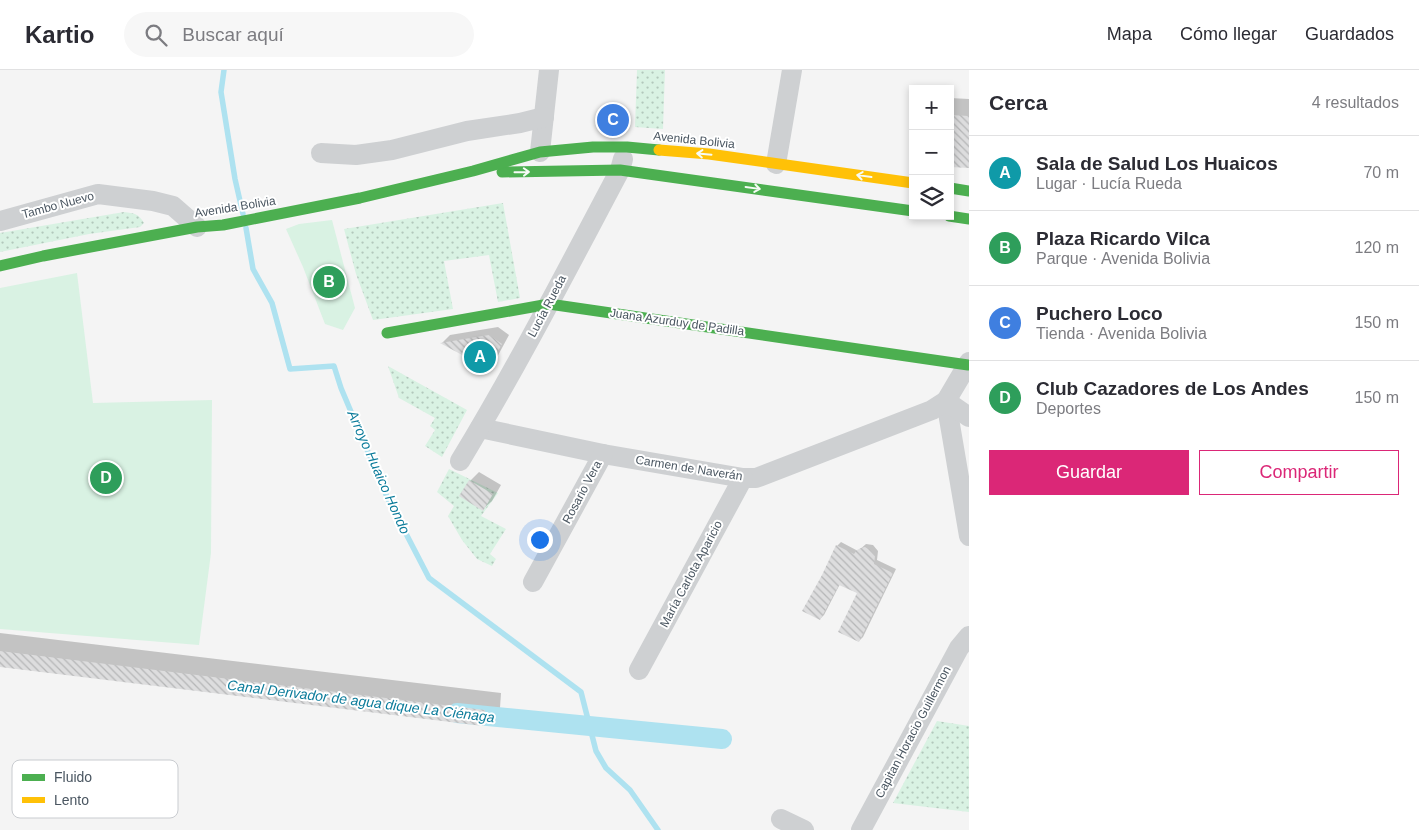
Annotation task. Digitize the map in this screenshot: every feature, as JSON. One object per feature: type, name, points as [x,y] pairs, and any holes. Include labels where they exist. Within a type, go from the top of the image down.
[{"type":"street","points":[[540,152],[549,70]]},
{"type":"street","points":[[776,164],[792,70]]},
{"type":"street","points":[[321,153],[356,154],[392,150],[467,131],[520,123],[544,117]]},
{"type":"street","name":"Avenida Bolivia","points":[[0,266],[43,256],[223,225],[360,198],[474,171],[540,152],[593,147],[627,147],[709,154],[909,182]]},
{"type":"street","name":"Lucía Rueda","points":[[460,462],[549,304],[620,170],[627,147]]},
{"type":"street","name":"Avenida Bolivia","points":[[474,171],[620,170],[909,210]]},
{"type":"street","points":[[954,189],[969,191]]},
{"type":"street","name":"Tambo Nuevo","points":[[0,221],[98,194],[152,201],[173,206],[197,228]]},
{"type":"street","points":[[954,217],[969,219]]},
{"type":"street","name":"Juana Azurduy de Padilla","points":[[388,333],[549,304],[968,364]]},
{"type":"street","points":[[968,364],[946,401],[969,536]]},
{"type":"street","points":[[946,401],[969,417]]},
{"type":"street","name":"Carmen de Naverán","points":[[480,428],[603,454],[743,478],[756,478],[932,410],[946,401]]},
{"type":"street","name":"Rosario Vera","points":[[533,582],[603,454]]},
{"type":"street","name":"María Carlota Aparicio","points":[[639,670],[743,478]]},
{"type":"street","name":"Capitan Horacio Guillermon","points":[[861,830],[959,648],[969,636]]},
{"type":"street","points":[[781,819],[804,830]]},
{"type":"green space","points":[[637,70],[665,70],[663,129],[635,127]]},
{"type":"green space","points":[[503,203],[520,298],[498,302],[489,255],[444,261],[453,309],[373,320],[356,274],[344,229]]},
{"type":"green space","points":[[124,212],[136,214],[144,223],[140,227],[89,234],[0,252],[0,233]]},
{"type":"green space","points":[[332,220],[355,308],[343,330],[325,324],[286,229],[299,224]]},
{"type":"green space","points":[[77,273],[93,403],[212,400],[211,553],[199,645],[0,629],[0,288]]},
{"type":"green space","points":[[388,366],[467,410],[442,457],[425,446],[435,430],[430,426],[435,418],[399,398]]},
{"type":"green space","points":[[449,469],[498,493],[481,516],[506,529],[490,554],[496,559],[492,566],[477,559],[462,540],[448,516],[454,506],[437,492]]},
{"type":"green space","points":[[937,721],[969,726],[969,812],[893,803]]},
{"type":"building","points":[[954,115],[969,116],[969,168],[954,167]]},
{"type":"building","points":[[489,335],[502,344],[488,369],[440,343]]},
{"type":"building","points":[[469,480],[493,494],[483,511],[459,496]]},
{"type":"building","points":[[836,545],[854,554],[857,550],[865,547],[875,556],[874,564],[893,573],[859,642],[838,632],[857,593],[839,585],[820,620],[802,611]]},
{"type":"building","points":[[0,651],[485,710],[483,726],[0,667]]},
{"type":"waterway","name":"Arroyo Huaico Hondo","points":[[224,70],[221,92],[235,179],[243,214]]},
{"type":"waterway","name":"Arroyo Huaico Hondo","points":[[246,228],[253,269],[272,303],[290,369],[334,366],[341,388],[387,497],[429,578],[581,692],[596,751],[606,768],[630,790],[658,830]]},
{"type":"waterway","name":"Arroyo Huaico Hondo","points":[[457,713],[722,739]]},
{"type":"traffic: fast","points":[[0,266],[43,256],[197,227],[223,225],[360,198],[473,171],[540,152],[593,147],[627,147],[659,150]]},
{"type":"traffic: fast","points":[[502,172],[620,170],[909,210]]},
{"type":"traffic: fast","points":[[954,189],[969,191]]},
{"type":"traffic: fast","points":[[954,217],[969,219]]},
{"type":"traffic: fast","points":[[387,333],[549,304],[968,365]]},
{"type":"traffic: slow","points":[[659,150],[709,154],[909,182]]},
{"type":"place","name":"Puchero Loco","points":[[613,120]]},
{"type":"place","name":"Plaza Ricardo Vilca","points":[[329,282]]},
{"type":"place","name":"Sala de Salud Los Huaicos","points":[[480,357]]},
{"type":"place","name":"Club Cazadores de Los Andes","points":[[106,478]]},
{"type":"water label","name":"Canal Derivador de agua dique La Ciénaga","points":[[361,701]]}]
